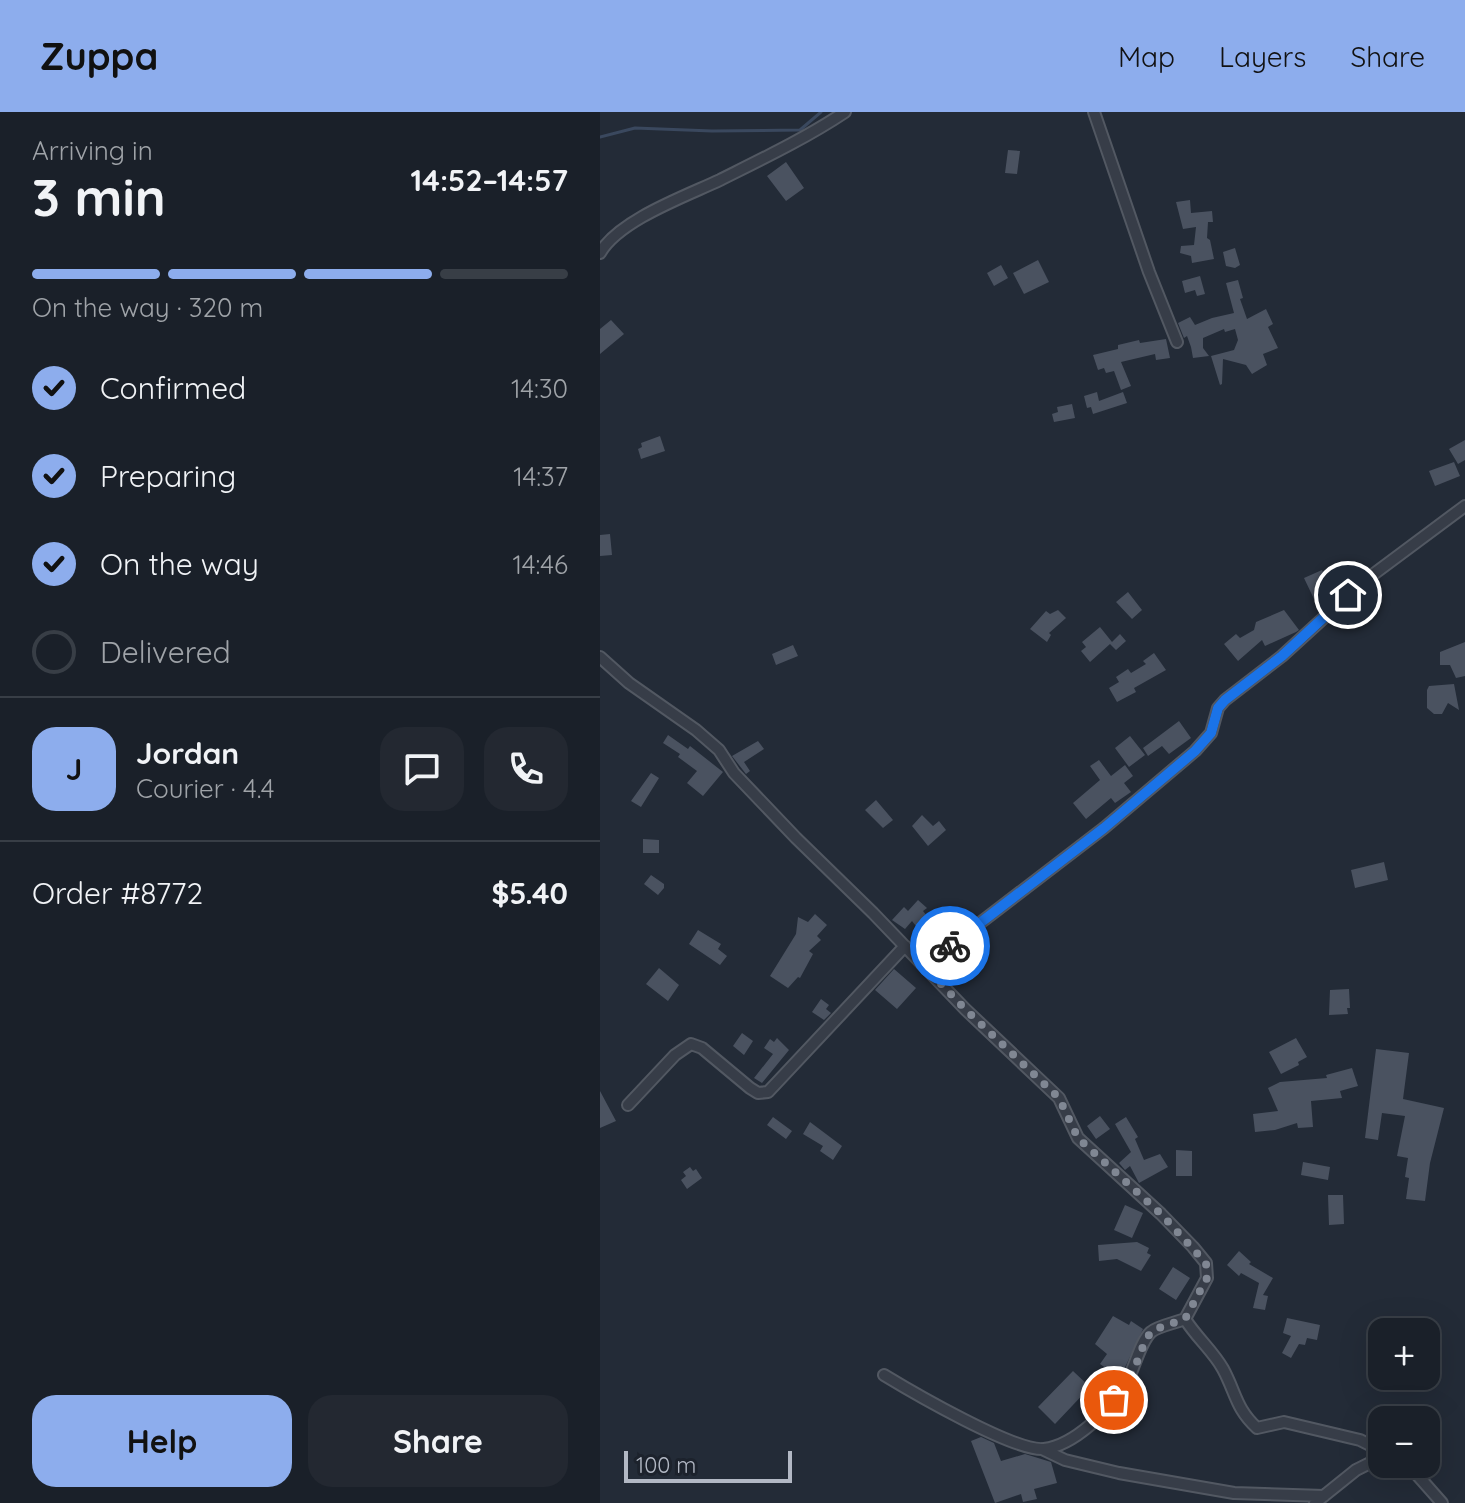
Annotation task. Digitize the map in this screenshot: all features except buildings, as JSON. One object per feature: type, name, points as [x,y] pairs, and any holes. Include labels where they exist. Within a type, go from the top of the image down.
[{"type":"street","points":[[600,253],[613,235],[645,216],[845,112]]},
{"type":"street","points":[[1094,112],[1149,272],[1177,342]]},
{"type":"street","points":[[924,966],[1104,828],[1184,761],[1206,740],[1218,708],[1225,700],[1282,656],[1363,582],[1465,506]]},
{"type":"street","points":[[600,657],[629,683],[719,750],[734,773],[965,1009],[1059,1098],[1078,1138],[1161,1214],[1206,1263],[1207,1278],[1185,1319],[1153,1330],[1146,1339],[1133,1372],[1105,1413],[1083,1431],[1042,1449]]},
{"type":"street","points":[[628,1105],[675,1055],[691,1044],[702,1048],[758,1093],[768,1092],[905,946]]},
{"type":"street","points":[[1185,1319],[1196,1338],[1222,1367],[1243,1416],[1257,1428],[1284,1422],[1360,1440],[1368,1445]]},
{"type":"street","points":[[884,1375],[948,1412],[1006,1438],[1065,1460],[1119,1473],[1234,1493],[1320,1499],[1368,1463]]},
{"type":"street","points":[[1420,1478],[1442,1503]]},
{"type":"waterway","points":[[600,137],[635,128],[800,130],[821,112]]},
{"type":"way so far","points":[[950,946],[924,966],[1059,1098],[1078,1138],[1161,1214],[1206,1263],[1207,1278],[1203,1290],[1185,1319],[1153,1330],[1146,1339],[1133,1372],[1114,1400]]},
{"type":"route","points":[[950,946],[1104,828],[1195,751],[1211,733],[1214,717],[1225,700],[1282,656],[1348,595]]}]
